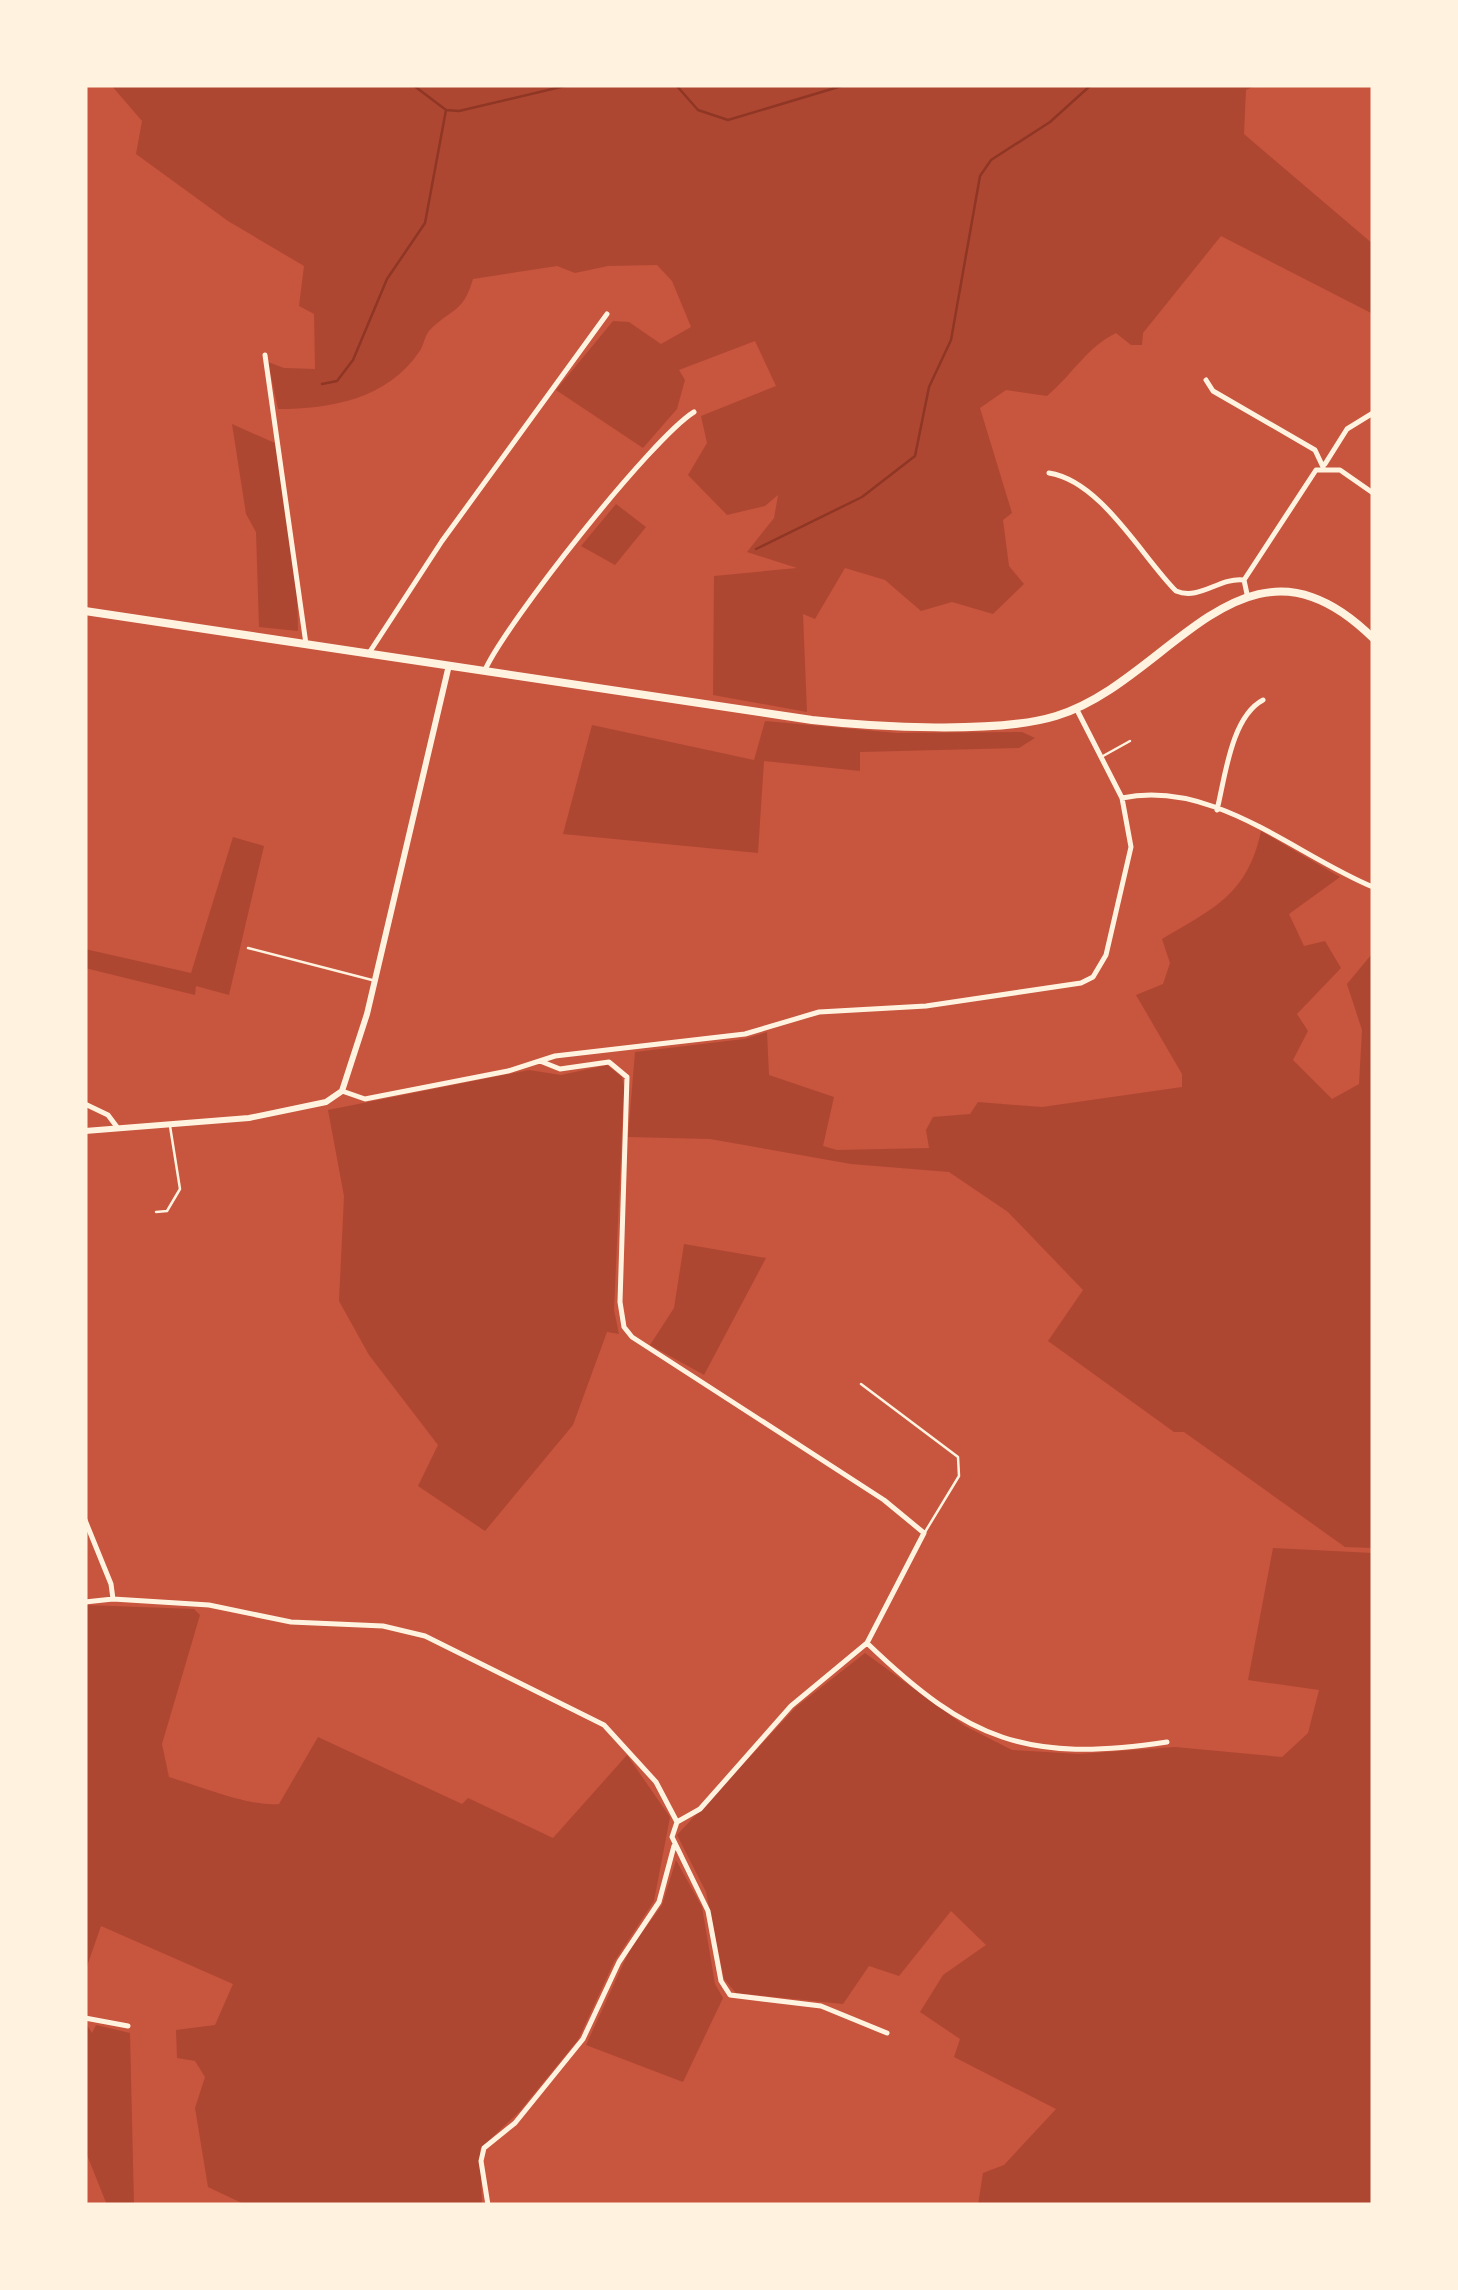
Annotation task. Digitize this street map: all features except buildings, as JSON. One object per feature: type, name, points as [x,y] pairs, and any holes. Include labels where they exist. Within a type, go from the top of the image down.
[{"type":"main road","points":[[85,611],[851,724],[1018,723],[1076,708],[1247,594],[1282,592],[1310,597],[1340,612],[1373,638]]},
{"type":"street","points":[[370,653],[442,541],[607,314]]},
{"type":"street","points":[[265,355],[306,644]]},
{"type":"street","points":[[1206,380],[1212,392],[1315,450],[1324,467]]},
{"type":"street","points":[[485,670],[502,642],[650,453],[694,412]]},
{"type":"street","points":[[1247,594],[1244,580],[1311,476],[1324,467],[1347,429],[1373,413]]},
{"type":"street","points":[[1324,467],[1340,470],[1373,493]]},
{"type":"street","points":[[1050,473],[1072,480],[1137,540],[1176,591],[1196,594],[1226,578],[1244,580]]},
{"type":"street","points":[[85,1130],[249,1118],[326,1102],[342,1091],[375,981],[448,665]]},
{"type":"street","points":[[1217,810],[1237,736],[1253,705],[1263,700]]},
{"type":"street","points":[[342,1091],[365,1098],[540,1061],[745,1034],[818,1012],[926,1006],[1081,983],[1101,966],[1111,940],[1130,847],[1122,798],[1076,708]]},
{"type":"street","points":[[1122,798],[1148,795],[1217,810],[1256,824],[1373,887]]},
{"type":"street","points":[[540,1061],[560,1069],[609,1062],[627,1077],[620,1302],[624,1327],[632,1337],[884,1500],[924,1533],[867,1643],[791,1706],[700,1809],[677,1822]]},
{"type":"street","points":[[85,1104],[108,1114],[117,1127]]},
{"type":"street","points":[[85,1520],[111,1584],[112,1598]]},
{"type":"street","points":[[85,1602],[112,1598],[209,1605],[320,1626],[384,1626],[441,1642],[604,1725],[656,1782],[677,1822],[660,1902],[619,1962],[583,2039],[515,2123],[484,2148],[488,2205]]},
{"type":"street","points":[[867,1643],[962,1718],[1011,1744],[1060,1748],[1167,1742]]},
{"type":"street","points":[[674,1846],[702,1896],[720,1981],[730,1995],[822,2006],[887,2033]]},
{"type":"street","points":[[85,2018],[128,2026]]},
{"type":"lane","points":[[1103,756],[1130,741]]},
{"type":"lane","points":[[248,948],[375,981]]},
{"type":"lane","points":[[156,1212],[167,1211],[180,1189],[170,1124]]},
{"type":"lane","points":[[861,1384],[958,1457],[959,1476],[924,1533]]},
{"type":"shaded area","points":[[111,85],[1257,85],[1246,90],[1244,134],[1373,244],[1373,314],[1221,236],[1143,333],[1142,345],[1131,345],[1116,333],[1088,354],[1047,396],[1006,390],[980,408],[1012,513],[1003,520],[1009,566],[1024,584],[993,614],[952,602],[921,611],[885,580],[845,568],[815,619],[803,614],[807,712],[713,695],[714,576],[797,568],[747,552],[774,518],[778,495],[765,506],[727,515],[688,475],[707,443],[701,416],[776,386],[755,341],[679,370],[685,380],[677,409],[643,448],[556,390],[613,321],[629,322],[661,344],[691,327],[672,281],[657,265],[608,266],[575,273],[557,266],[473,279],[460,305],[429,331],[421,350],[406,368],[374,391],[318,407],[278,409],[268,362],[284,368],[315,369],[314,314],[299,306],[304,266],[228,221],[136,154],[142,121]]},
{"type":"shaded area","points":[[232,424],[277,444],[297,593],[298,631],[259,627],[256,532],[246,514]]},
{"type":"shaded area","points":[[616,504],[646,527],[615,565],[581,546]]},
{"type":"shaded area","points":[[765,721],[897,733],[1022,732],[1035,738],[1019,748],[860,752],[860,771],[764,761],[758,853],[563,834],[592,725],[754,760]]},
{"type":"shaded area","points":[[1261,831],[1340,877],[1289,914],[1304,946],[1325,941],[1341,968],[1297,1014],[1308,1031],[1293,1060],[1332,1099],[1359,1084],[1362,1030],[1347,984],[1373,957],[1373,1548],[1345,1547],[1048,1341],[1083,1290],[1008,1212],[949,1172],[851,1164],[710,1139],[628,1137],[635,1052],[744,1039],[767,1032],[769,1075],[834,1097],[823,1146],[837,1150],[929,1148],[926,1130],[933,1117],[970,1114],[978,1102],[1042,1107],[1182,1087],[1182,1074],[1136,995],[1163,984],[1170,963],[1162,939],[1212,908],[1237,885],[1255,852]]},
{"type":"shaded area","points":[[233,837],[264,846],[229,995],[196,986],[195,995],[85,968],[85,949],[191,973]]},
{"type":"shaded area","points":[[607,1065],[622,1077],[624,1087],[614,1310],[619,1334],[607,1332],[573,1425],[485,1531],[418,1486],[438,1445],[369,1355],[339,1301],[344,1196],[328,1110],[529,1070],[561,1075]]},
{"type":"shaded area","points":[[684,1244],[766,1258],[704,1375],[650,1345],[674,1308]]},
{"type":"shaded area","points":[[1273,1548],[1373,1553],[1373,2205],[978,2205],[983,2173],[1004,2165],[1056,2109],[954,2057],[960,2039],[920,2012],[943,1975],[986,1945],[951,1911],[899,1976],[869,1966],[843,2004],[736,1993],[724,1979],[706,1892],[677,1835],[796,1707],[865,1653],[965,1726],[1012,1750],[1079,1754],[1175,1747],[1282,1757],[1308,1733],[1319,1690],[1248,1680]]},
{"type":"shaded area","points":[[85,1605],[194,1609],[200,1615],[162,1744],[169,1777],[239,1799],[279,1804],[318,1737],[462,1804],[468,1798],[553,1838],[627,1755],[670,1817],[654,1901],[614,1962],[578,2040],[520,2111],[480,2149],[482,2205],[246,2205],[208,2187],[195,2108],[205,2077],[195,2061],[177,2058],[176,2030],[215,2025],[233,1984],[101,1926],[85,1972]]},
{"type":"shaded area","points":[[676,1860],[702,1907],[715,1984],[723,1998],[683,2082],[586,2045],[630,1949],[662,1905]]},
{"type":"shaded area","points":[[85,2022],[92,2033],[96,2025],[130,2033],[134,2205],[107,2205],[85,2150]]},
{"type":"waterway","points":[[413,85],[446,110],[459,111],[569,85]]},
{"type":"waterway","points":[[676,85],[698,110],[728,120],[845,85]]},
{"type":"waterway","points":[[756,549],[862,497],[915,456],[929,387],[951,340],[980,176],[991,160],[1050,122],[1091,85]]},
{"type":"waterway","points":[[322,384],[337,381],[353,360],[387,279],[425,223],[446,110]]}]
